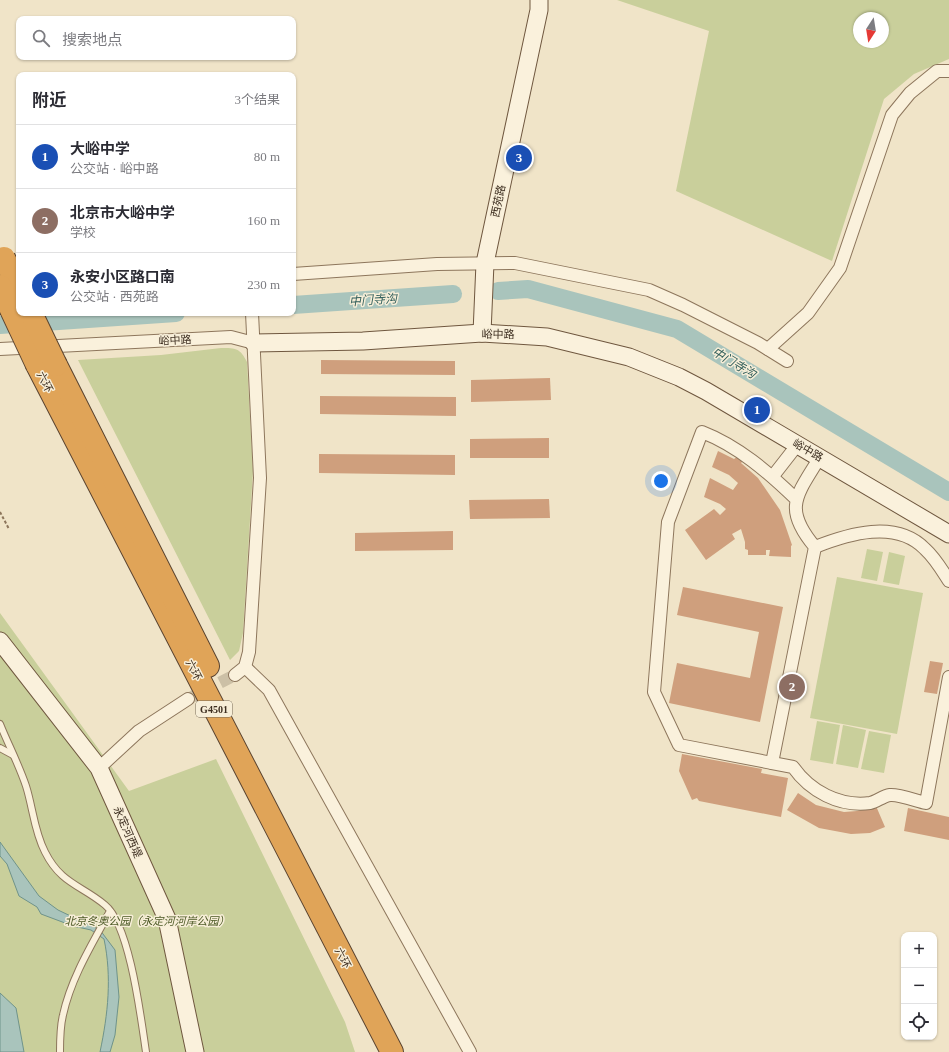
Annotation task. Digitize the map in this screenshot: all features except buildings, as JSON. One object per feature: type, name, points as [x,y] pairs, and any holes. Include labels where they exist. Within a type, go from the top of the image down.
[{"type":"highway","points":[[2,254],[16,281]]},
{"type":"highway","name":"六环","points":[[0,287],[16,314]]},
{"type":"highway","name":"六环","points":[[17,316],[46,365],[404,1052]]},
{"type":"highway","name":"六环","points":[[32,316],[46,365],[392,1052]]},
{"type":"highway","points":[[365,1000],[379,1052]]},
{"type":"main road","name":"西苑路","points":[[482,333],[485,263],[540,0]]},
{"type":"main road","name":"峪中路","points":[[254,337],[363,341],[482,333],[547,337],[634,359],[679,377],[798,444],[949,534]]},
{"type":"main road","name":"永定河西堤","points":[[0,641],[99,768],[168,919],[195,1052]]},
{"type":"street","points":[[768,349],[808,313],[840,268],[892,115],[910,93],[937,71],[949,71]]},
{"type":"street","points":[[296,274],[485,263],[515,263],[649,290],[683,305],[768,349],[787,361]]},
{"type":"street","points":[[0,287],[16,287]]},
{"type":"street","points":[[235,675],[245,667],[249,652],[260,478],[252,316]]},
{"type":"street","name":"峪中路","points":[[0,349],[254,337]]},
{"type":"street","points":[[796,499],[773,476],[745,455],[702,432],[668,522],[654,692],[679,745],[793,767],[808,785],[829,797],[852,803],[870,803],[890,795],[926,803],[949,677]]},
{"type":"street","points":[[773,476],[798,444]]},
{"type":"street","points":[[772,763],[815,548],[804,534],[798,522],[796,499],[820,457]]},
{"type":"street","points":[[815,548],[861,532],[895,534],[911,539],[925,548],[949,581]]},
{"type":"street","points":[[245,667],[270,690],[470,1052]]},
{"type":"street","points":[[99,768],[139,731],[188,699]]},
{"type":"lane","points":[[0,724],[26,785],[33,818],[45,852],[60,876],[106,905],[128,950],[139,1004],[146,1052]]},
{"type":"lane","points":[[0,748],[13,755]]},
{"type":"lane","points":[[60,1052],[62,1016],[68,997],[78,971],[110,911]]},
{"type":"path","points":[[0,512],[9,529]]},
{"type":"green space","points":[[617,0],[949,0],[949,59],[914,74],[884,99],[832,261],[676,191],[709,31]]},
{"type":"green space","points":[[230,348],[240,351],[247,362],[253,471],[243,633],[239,651],[230,660],[78,360],[161,355]]},
{"type":"green space","points":[[867,549],[883,552],[877,581],[861,578]]},
{"type":"green space","points":[[889,552],[905,556],[899,585],[883,582]]},
{"type":"green space","points":[[837,577],[923,593],[897,734],[810,718]]},
{"type":"green space","name":"北京冬奥公园（永定河河岸公园）","points":[[0,613],[129,791],[216,759],[345,1022],[355,1052],[0,1052]]},
{"type":"green space","points":[[817,721],[840,725],[833,764],[810,760]]},
{"type":"green space","points":[[843,725],[866,730],[858,768],[836,764]]},
{"type":"green space","points":[[869,731],[891,735],[884,773],[861,769]]},
{"type":"water","points":[[0,842],[39,896],[58,910],[100,930],[115,950],[119,997],[115,1035],[110,1052],[100,1052],[108,996],[108,967],[104,939],[91,930],[73,926],[41,914],[37,907],[19,896],[7,864],[0,856]]},
{"type":"water","points":[[0,993],[16,1008],[24,1052],[0,1052]]},
{"type":"waterway","name":"中门寺沟","points":[[498,291],[528,289],[677,329],[949,492]]},
{"type":"waterway","name":"中门寺沟","points":[[296,305],[453,294]]},
{"type":"waterway","name":"中门寺沟","points":[[0,325],[132,316]]},
{"type":"tunnel","points":[[188,699],[235,675]]},
{"type":"place","name":"永安小区路口南","points":[[519,158]]},
{"type":"place","name":"大峪中学","points":[[757,410]]},
{"type":"place","name":"北京市大峪中学","points":[[792,687]]}]
